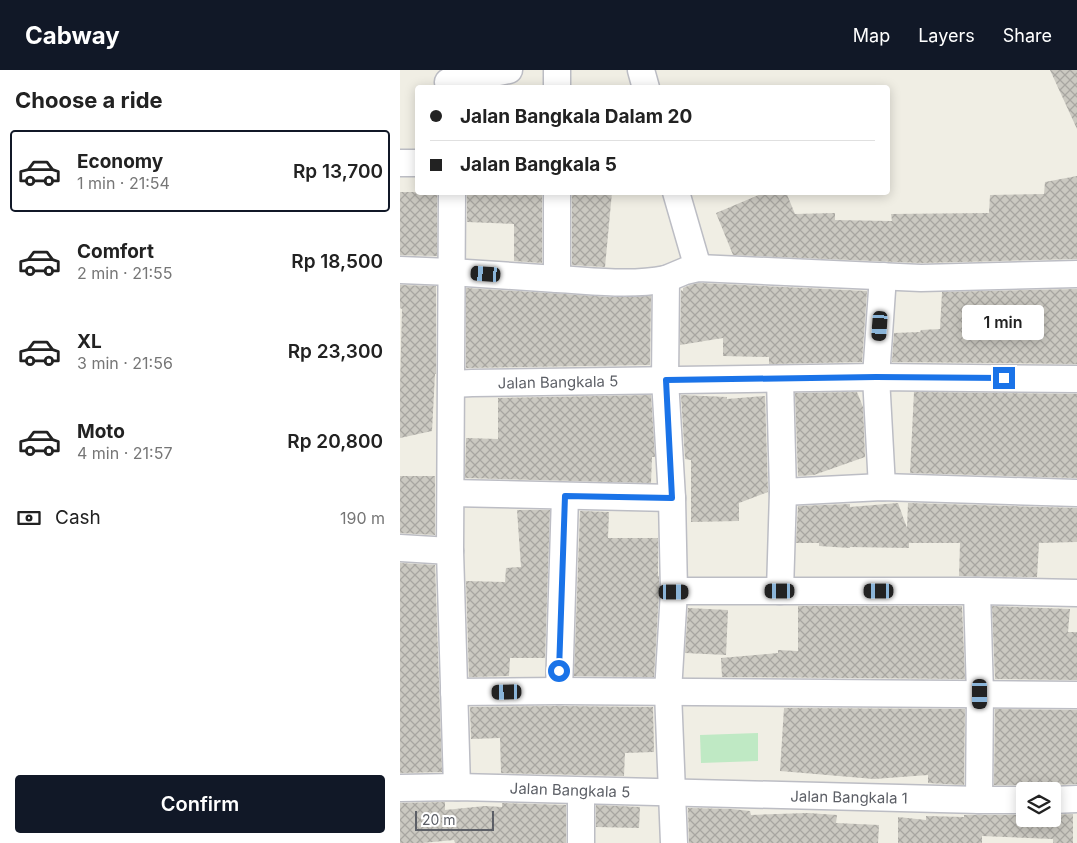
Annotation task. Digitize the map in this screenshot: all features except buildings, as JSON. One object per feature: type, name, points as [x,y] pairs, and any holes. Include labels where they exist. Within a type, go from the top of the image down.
[{"type":"street","points":[[447,80],[509,70]]},
{"type":"street","points":[[557,70],[557,85]]},
{"type":"street","points":[[641,70],[645,85]]},
{"type":"street","points":[[400,163],[415,163]]},
{"type":"street","points":[[452,195],[450,551],[457,787]]},
{"type":"street","points":[[557,195],[558,279]]},
{"type":"street","points":[[677,195],[698,268]]},
{"type":"street","points":[[400,270],[625,283],[654,281],[698,268],[921,278],[1077,274]]},
{"type":"street","points":[[882,488],[876,377],[883,276]]},
{"type":"street","points":[[666,278],[666,380],[672,498],[674,592],[668,692],[674,843]]},
{"type":"street","name":"Jalan Bangkala 5","points":[[452,384],[876,377],[1077,379]]},
{"type":"street","points":[[780,379],[783,492],[780,591]]},
{"type":"street","points":[[783,492],[882,488],[1077,493]]},
{"type":"street","points":[[451,493],[672,498]]},
{"type":"street","points":[[559,691],[565,496]]},
{"type":"street","points":[[400,548],[450,551]]},
{"type":"street","points":[[674,592],[977,591],[1077,593]]},
{"type":"street","points":[[977,591],[980,694],[979,800]]},
{"type":"street","points":[[454,692],[559,691],[1077,696]]},
{"type":"street","name":"Jalan Bangkala 5","points":[[400,788],[457,787],[672,793]]},
{"type":"street","points":[[581,791],[581,843]]},
{"type":"street","name":"Jalan Bangkala 1","points":[[672,793],[1016,800]]},
{"type":"street","points":[[1061,800],[1077,799]]},
{"type":"green space","points":[[758,733],[758,761],[701,763],[700,735]]},
{"type":"route","points":[[559,671],[565,496],[672,498],[666,380],[876,377],[1004,378]]}]
